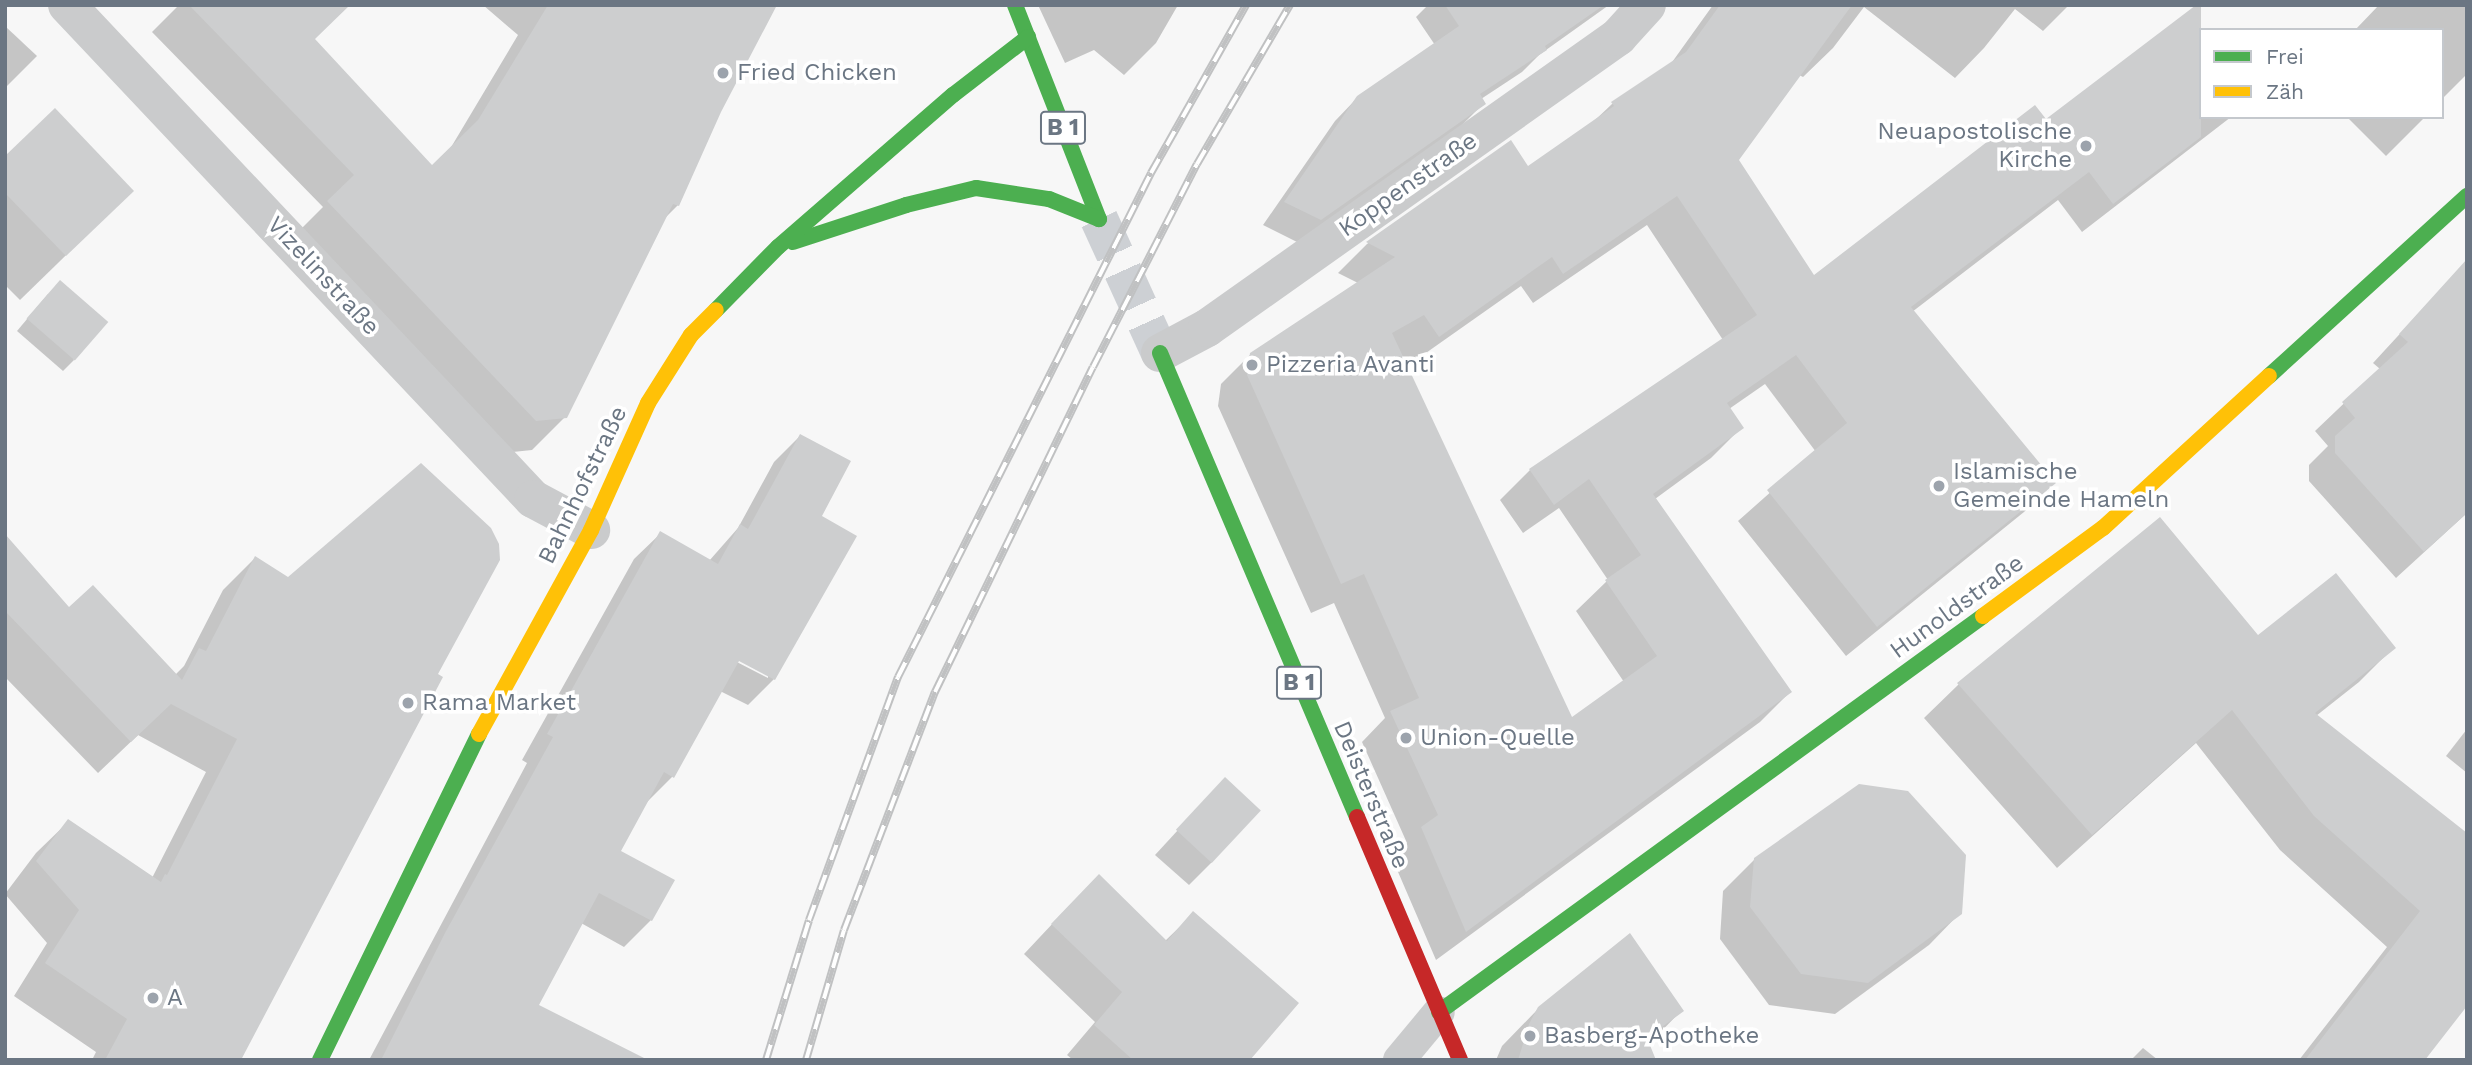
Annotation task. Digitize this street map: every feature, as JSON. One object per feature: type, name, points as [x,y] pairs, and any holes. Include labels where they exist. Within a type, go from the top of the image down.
[{"type":"street","name":"Vizelinstraße","points":[[67,5],[533,499],[591,530]]},
{"type":"street","name":"B 1","points":[[778,247],[906,205],[976,188],[1049,199],[1099,219],[1015,5]]},
{"type":"street","name":"Koppenstraße","points":[[1160,353],[1207,328],[1618,37],[1647,5]]},
{"type":"street","name":"Bahnhofstraße","points":[[320,1060],[499,694],[591,530],[648,403],[691,335],[778,247],[953,94],[1028,37]]},
{"type":"street","name":"Hunoldstraße","points":[[1439,1012],[2104,528],[2467,196]]},
{"type":"street","name":"Deisterstraße","points":[[1160,353],[1460,1060]]},
{"type":"lane","points":[[1399,1060],[1439,1012]]},
{"type":"building","points":[[189,5],[350,5],[315,39],[432,165],[478,120],[548,5],[777,5],[721,112],[679,206],[673,204],[567,418],[536,421],[327,201],[354,175]]},
{"type":"building","points":[[1445,5],[1604,5],[1545,46],[1547,50],[1480,94],[1486,104],[1321,220],[1284,202],[1357,96],[1459,26]]},
{"type":"building","points":[[1720,5],[1852,5],[1739,160],[1814,275],[2035,105],[2046,119],[2196,5],[2201,5],[2201,137],[2113,204],[2089,172],[1911,307],[2056,483],[1877,627],[1767,490],[1847,423],[1796,355],[1727,403],[1744,428],[1653,494],[1792,692],[1466,932],[1421,827],[1438,815],[1390,711],[1419,698],[1364,574],[1341,584],[1247,375],[1250,353],[1395,257],[1366,242],[1511,140],[1528,166],[1614,106],[1611,102],[1686,52]],"holes":[[[1677,196],[1757,315],[1529,469],[1554,505],[1589,479],[1641,555],[1605,580],[1657,656],[1572,717],[1392,333],[1424,315],[1439,337],[1552,257],[1563,274]]]},
{"type":"building","points":[[55,108],[134,191],[66,256],[5,193],[5,156]]},
{"type":"building","points":[[2467,259],[2467,513],[2424,552],[2335,453],[2335,436],[2355,418],[2342,402],[2408,342],[2399,334]]},
{"type":"building","points":[[60,280],[108,322],[75,360],[27,318]]},
{"type":"building","points":[[800,434],[851,461],[822,516],[857,536],[775,680],[739,661],[674,778],[664,772],[621,851],[675,880],[652,921],[599,893],[539,1005],[648,1060],[381,1060],[445,933],[553,737],[547,734],[660,531],[718,564],[740,524],[748,529]]},
{"type":"building","points":[[421,463],[491,528],[499,544],[500,560],[438,674],[443,677],[241,1060],[105,1060],[127,1019],[45,963],[79,910],[36,861],[68,819],[161,882],[237,739],[171,704],[131,742],[5,611],[5,534],[69,607],[93,585],[182,680],[199,648],[206,651],[255,556],[288,577]]},
{"type":"building","points":[[2160,517],[2258,635],[2336,573],[2396,648],[2315,713],[2467,833],[2467,1006],[2425,1060],[2305,1060],[2420,911],[2314,816],[2232,710],[2092,835],[1957,683]]},
{"type":"building","points":[[1225,777],[1261,810],[1212,863],[1176,830]]},
{"type":"building","points":[[1859,784],[1908,791],[1966,855],[1962,914],[1868,983],[1801,974],[1750,907],[1754,858]]},
{"type":"building","points":[[1099,874],[1167,941],[1193,911],[1299,1003],[1250,1060],[1133,1060],[1094,1025],[1122,992],[1051,924]]},
{"type":"building","points":[[1630,933],[1684,1011],[1647,1038],[1656,1060],[1518,1060],[1529,1024],[1538,1007]]},
{"type":"tunnel","points":[[1099,219],[1160,353]]},
{"type":"railway","points":[[766,1060],[809,920],[898,677],[1151,173],[1246,5]]},
{"type":"railway","points":[[806,1060],[844,930],[935,692],[1093,367],[1197,164],[1290,5]]},
{"type":"traffic: fast","points":[[1015,5],[1099,219]]},
{"type":"traffic: fast","points":[[716,310],[778,247],[953,95],[1028,37]]},
{"type":"traffic: fast","points":[[793,242],[906,205],[976,188],[1049,199],[1099,219]]},
{"type":"traffic: fast","points":[[2269,376],[2467,196]]},
{"type":"traffic: fast","points":[[1160,353],[1357,817]]},
{"type":"traffic: fast","points":[[1439,1012],[1983,616]]},
{"type":"traffic: fast","points":[[320,1060],[479,734]]},
{"type":"traffic: slow","points":[[479,734],[591,530],[648,403],[691,335],[716,310]]},
{"type":"traffic: slow","points":[[1983,616],[2103,528],[2269,376]]},
{"type":"traffic: jam","points":[[1357,817],[1460,1060]]},
{"type":"place","name":"Fried Chicken","points":[[723,73]]},
{"type":"place","name":"Neuapostolische Kirche","points":[[2086,146]]},
{"type":"place","name":"Pizzeria Avanti","points":[[1252,365]]},
{"type":"place","name":"Islamische Gemeinde Hameln","points":[[1939,486]]},
{"type":"place","name":"Rama Market","points":[[408,703]]},
{"type":"place","name":"Union-Quelle","points":[[1406,738]]},
{"type":"place","name":"A","points":[[153,998]]},
{"type":"place","name":"Basberg-Apotheke","points":[[1530,1036]]}]
